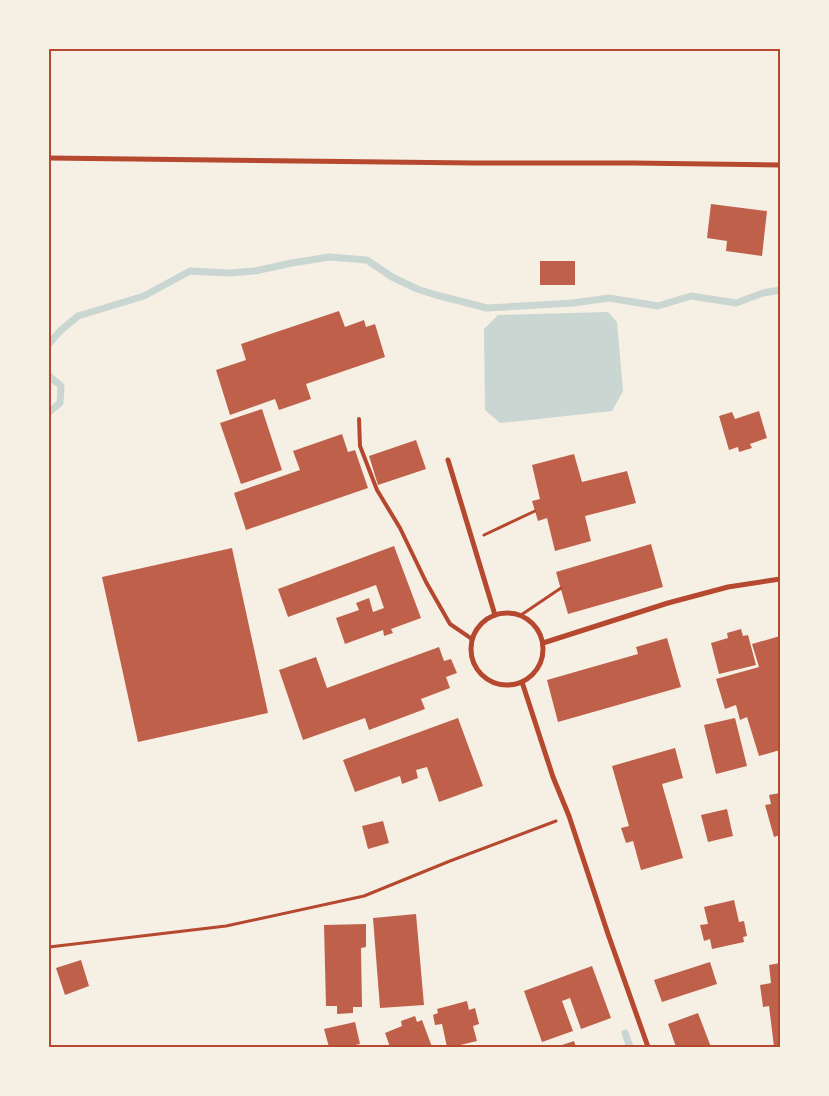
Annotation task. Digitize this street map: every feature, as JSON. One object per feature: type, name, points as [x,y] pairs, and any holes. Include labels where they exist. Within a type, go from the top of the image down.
[{"type":"street","points":[[49,158],[780,165]]},
{"type":"street","points":[[448,460],[495,615]]},
{"type":"street","points":[[543,643],[686,598],[728,587],[780,579]]},
{"type":"street","points":[[509,612],[521,615],[531,621],[539,631],[543,643],[543,655],[539,666],[532,675],[522,682],[511,685],[499,684],[488,680],[479,672],[474,662],[471,651],[472,639],[477,628],[485,619],[495,615],[509,612]]},
{"type":"street","points":[[522,682],[648,1047]]},
{"type":"lane","points":[[359,420],[360,446],[377,490],[400,528],[426,582],[450,624],[472,639]]},
{"type":"path","points":[[473,541],[535,511]]},
{"type":"path","points":[[521,615],[561,588]]},
{"type":"path","points":[[49,947],[226,926],[364,896],[569,816]]},
{"type":"shaded area","points":[[608,312],[617,322],[623,391],[612,411],[500,423],[485,410],[484,329],[498,315]]},
{"type":"building","points":[[711,204],[767,211],[762,256],[726,251],[727,241],[707,238]]},
{"type":"building","points":[[540,261],[575,261],[575,285],[540,285]]},
{"type":"building","points":[[339,311],[345,327],[364,320],[366,327],[375,324],[385,357],[306,384],[311,399],[279,410],[275,399],[230,415],[216,370],[246,360],[241,344]]},
{"type":"building","points":[[262,409],[282,470],[241,484],[220,423]]},
{"type":"building","points":[[759,411],[767,438],[750,444],[752,448],[739,452],[738,447],[729,450],[719,416],[732,412],[735,419]]},
{"type":"building","points":[[342,434],[348,452],[355,450],[368,488],[246,530],[234,493],[300,470],[293,451]]},
{"type":"building","points":[[416,440],[426,469],[378,485],[369,456]]},
{"type":"building","points":[[574,454],[582,482],[627,471],[636,503],[585,516],[591,541],[555,551],[547,518],[538,521],[532,501],[540,499],[532,465]]},
{"type":"building","points":[[651,544],[663,587],[568,614],[556,572]]},
{"type":"building","points":[[394,546],[421,618],[391,629],[393,633],[384,636],[383,630],[345,644],[336,618],[359,610],[356,603],[369,598],[373,612],[384,608],[376,585],[288,617],[278,589]]},
{"type":"building","points":[[232,548],[268,713],[138,742],[102,577]]},
{"type":"building","points":[[741,629],[743,636],[748,635],[756,665],[719,674],[711,643],[728,638],[727,633]]},
{"type":"building","points":[[780,636],[780,750],[759,756],[747,717],[740,720],[736,705],[725,709],[716,679],[759,667],[752,644]]},
{"type":"building","points":[[667,638],[681,687],[558,722],[547,680],[638,654],[636,647]]},
{"type":"building","points":[[439,647],[444,661],[451,659],[457,673],[446,677],[450,688],[421,699],[425,709],[369,730],[365,718],[303,740],[279,670],[316,657],[327,688]]},
{"type":"building","points":[[458,718],[483,786],[439,802],[427,767],[416,770],[418,778],[402,784],[400,776],[355,792],[343,760]]},
{"type":"building","points":[[735,718],[747,766],[716,774],[704,725]]},
{"type":"building","points":[[675,748],[683,778],[662,784],[683,858],[641,870],[633,841],[626,843],[621,828],[629,826],[612,766]]},
{"type":"building","points":[[780,793],[780,835],[774,837],[765,805],[771,804],[769,795]]},
{"type":"building","points":[[727,809],[733,836],[708,842],[701,815]]},
{"type":"building","points":[[383,821],[389,843],[368,849],[362,826]]},
{"type":"building","points":[[734,900],[739,922],[744,921],[747,936],[743,937],[744,942],[712,949],[710,939],[704,941],[700,925],[708,924],[704,907]]},
{"type":"building","points":[[416,914],[424,1005],[380,1008],[373,918]]},
{"type":"building","points":[[366,924],[366,947],[361,948],[362,1007],[353,1007],[353,1013],[337,1014],[337,1006],[326,1006],[324,925]]},
{"type":"building","points":[[81,960],[89,986],[65,995],[56,968]]},
{"type":"building","points":[[710,962],[717,984],[662,1002],[654,980]]},
{"type":"building","points":[[780,963],[780,1047],[774,1047],[769,1006],[763,1007],[760,985],[771,983],[769,965]]},
{"type":"building","points":[[592,966],[611,1018],[581,1029],[570,998],[562,1001],[573,1031],[542,1042],[524,991]]},
{"type":"building","points":[[467,1001],[469,1010],[475,1008],[479,1024],[473,1026],[477,1041],[447,1047],[442,1024],[435,1025],[433,1015],[438,1013],[437,1009]]},
{"type":"building","points":[[698,1013],[711,1047],[676,1047],[668,1024]]},
{"type":"building","points":[[415,1016],[417,1022],[422,1020],[432,1047],[390,1047],[385,1033],[402,1026],[401,1021]]},
{"type":"building","points":[[355,1022],[360,1044],[345,1047],[329,1047],[324,1029]]},
{"type":"building","points":[[574,1041],[576,1047],[556,1047]]},
{"type":"waterway","points":[[49,344],[60,331],[78,316],[144,296],[190,271],[228,273],[255,271],[329,257],[367,260],[392,277],[417,289],[487,308],[573,303],[609,298],[658,306],[691,296],[736,303],[763,293],[780,290]]},
{"type":"waterway","points":[[49,376],[61,386],[60,403],[49,412]]},
{"type":"waterway","points":[[625,1033],[630,1047]]}]
